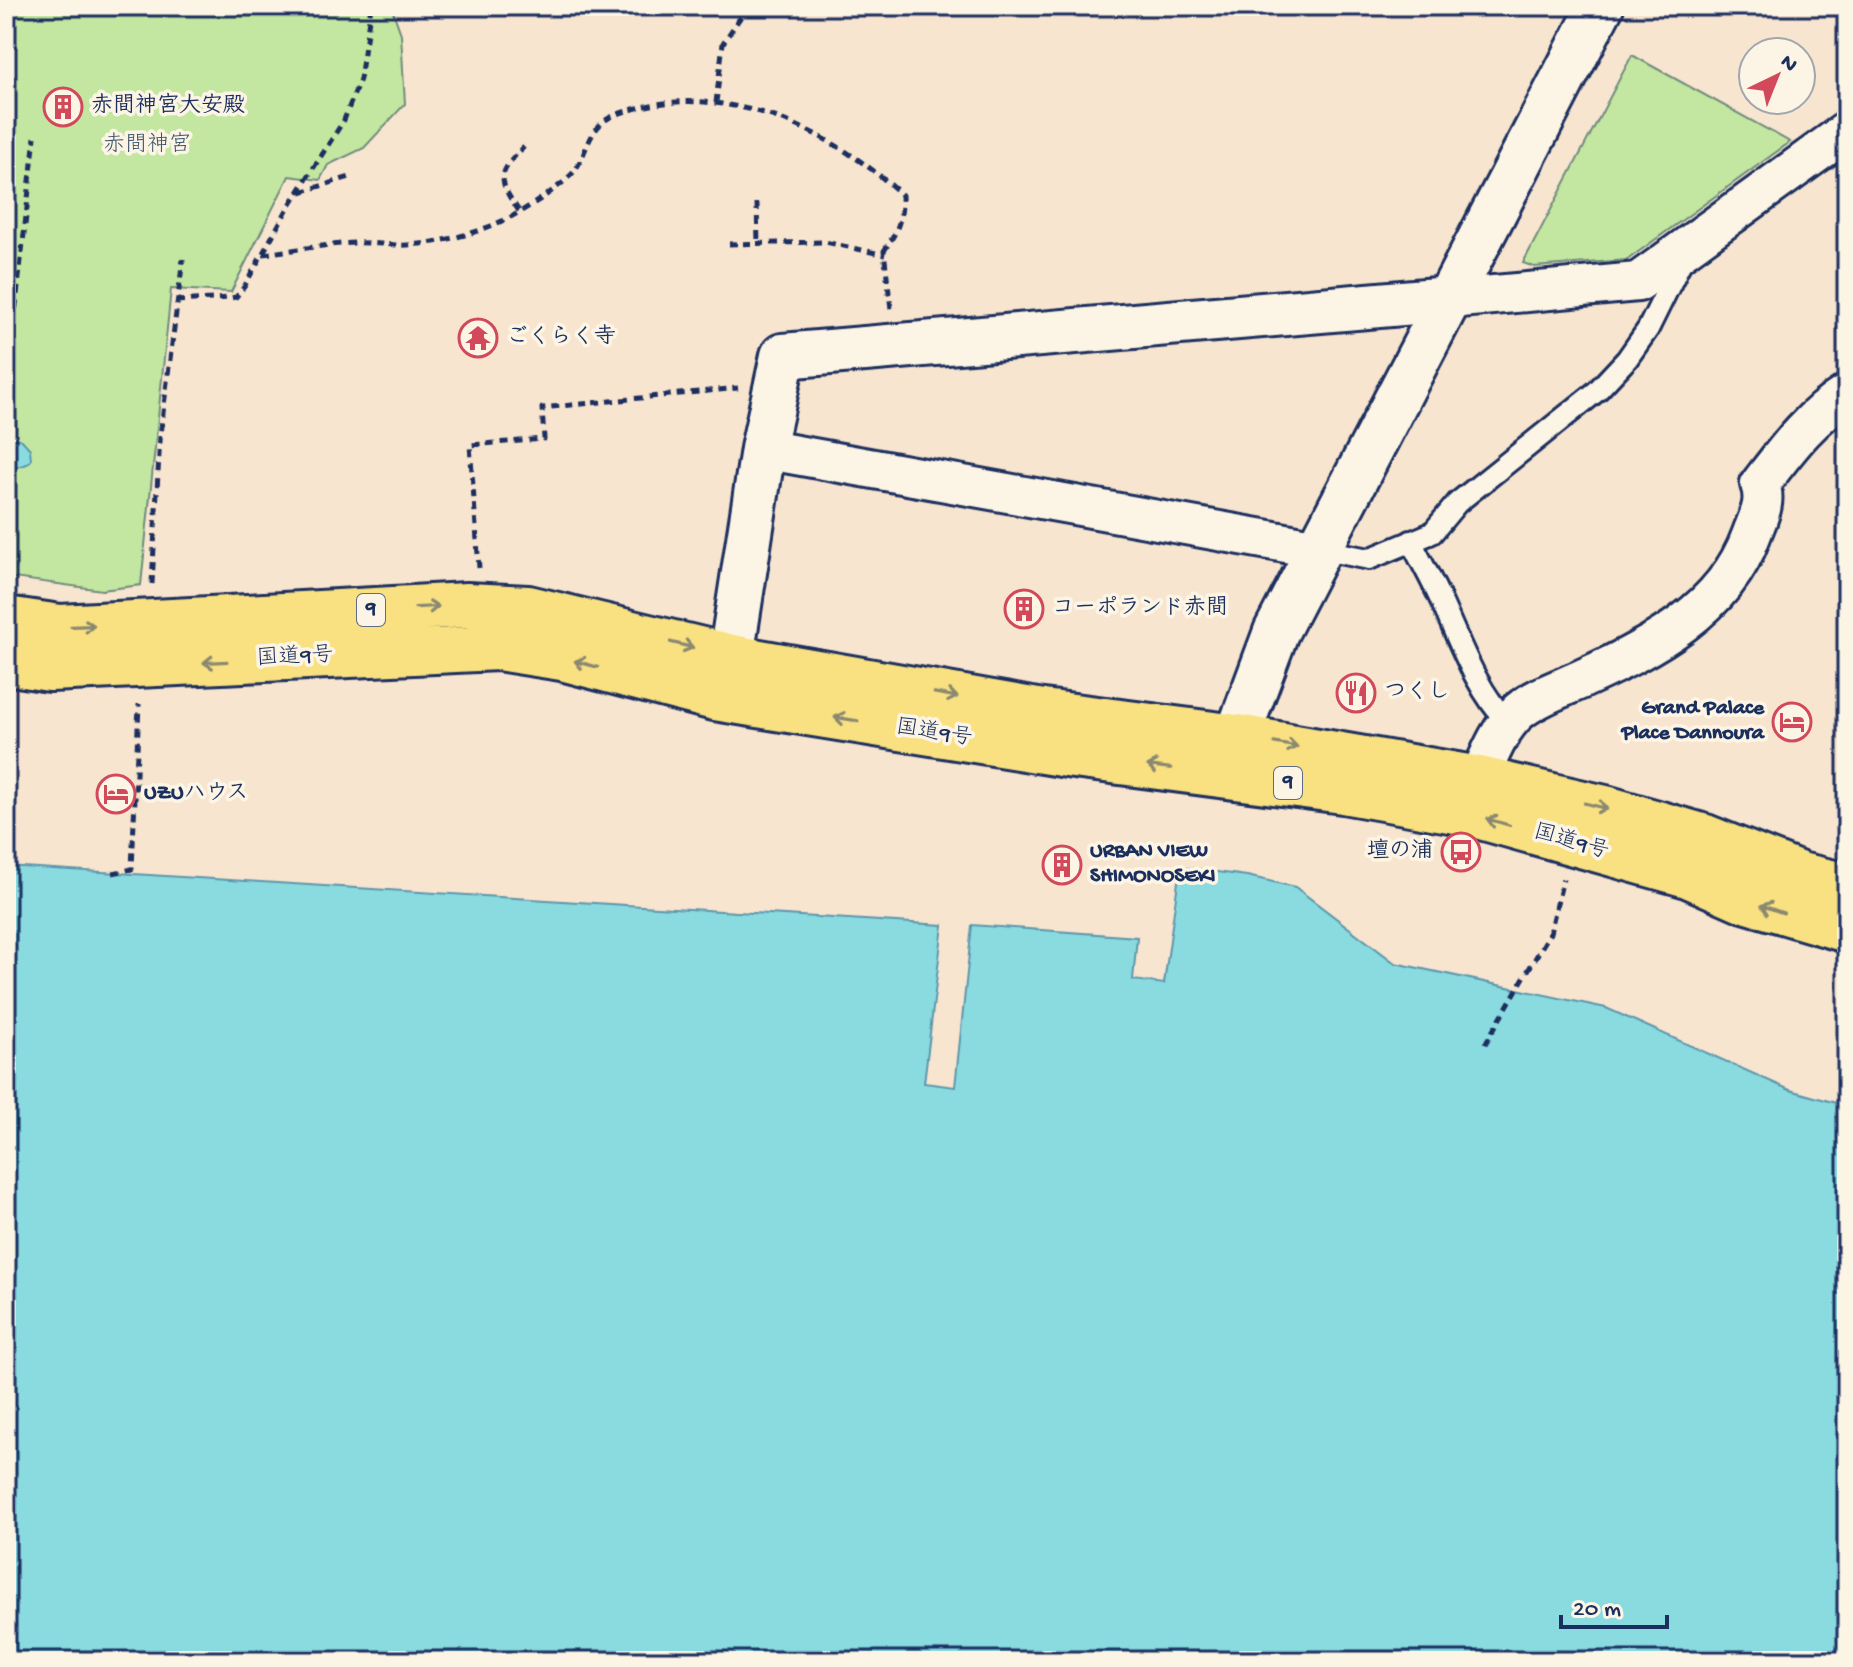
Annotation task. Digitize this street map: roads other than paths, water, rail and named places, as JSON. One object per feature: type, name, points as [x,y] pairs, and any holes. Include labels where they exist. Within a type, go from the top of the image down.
[{"type":"highway","name":"国道9号","points":[[6,619],[60,627],[467,605],[528,608],[731,657],[1043,712],[1232,756],[1343,791],[1467,813],[1688,875],[1745,900],[1847,930]]},
{"type":"highway","name":"国道9号","points":[[6,662],[50,669],[498,648],[562,658],[715,698],[1074,756],[1232,756],[1479,779],[1605,808],[1705,837],[1800,875],[1847,886]]},
{"type":"street","points":[[1232,756],[1276,632],[1601,6]]},
{"type":"street","points":[[715,698],[731,657],[763,449],[783,356],[1638,282],[1847,131]]},
{"type":"street","points":[[1479,779],[1497,738],[1531,702],[1598,672],[1671,633],[1704,607],[1730,575],[1748,544],[1765,498],[1760,484],[1808,424],[1827,406],[1847,394]]},
{"type":"street","points":[[763,449],[1319,549]]},
{"type":"lane","points":[[1319,549],[1369,559],[1437,528],[1457,503],[1597,391],[1627,359],[1648,329],[1689,245]]},
{"type":"lane","points":[[1411,541],[1439,595],[1477,682],[1490,704],[1508,723]]},
{"type":"water","points":[[6,434],[22,440],[30,449],[31,460],[27,464],[6,470]]},
{"type":"water","points":[[6,866],[943,925],[924,1083],[955,1087],[972,925],[1137,937],[1133,980],[1164,984],[1180,867],[1247,876],[1295,887],[1395,963],[1606,1008],[1790,1090],[1847,1106],[1847,1661],[6,1661]]},
{"type":"place","name":"赤間神宮大安殿","points":[[63,107]]},
{"type":"place","name":"ごくらく寺","points":[[478,338]]},
{"type":"place","name":"コーポランド赤間","points":[[1024,609]]},
{"type":"place","name":"つくし","points":[[1356,693]]},
{"type":"place","name":"Grand Palace Place Dannoura","points":[[1792,722]]},
{"type":"place","name":"UZUハウス","points":[[116,794]]},
{"type":"place","name":"壇の浦","points":[[1461,852]]},
{"type":"place","name":"URBAN VIEW SHIMONOSEKI","points":[[1062,865]]},
{"type":"park label","name":"赤間神宮","points":[[147,146]]}]
